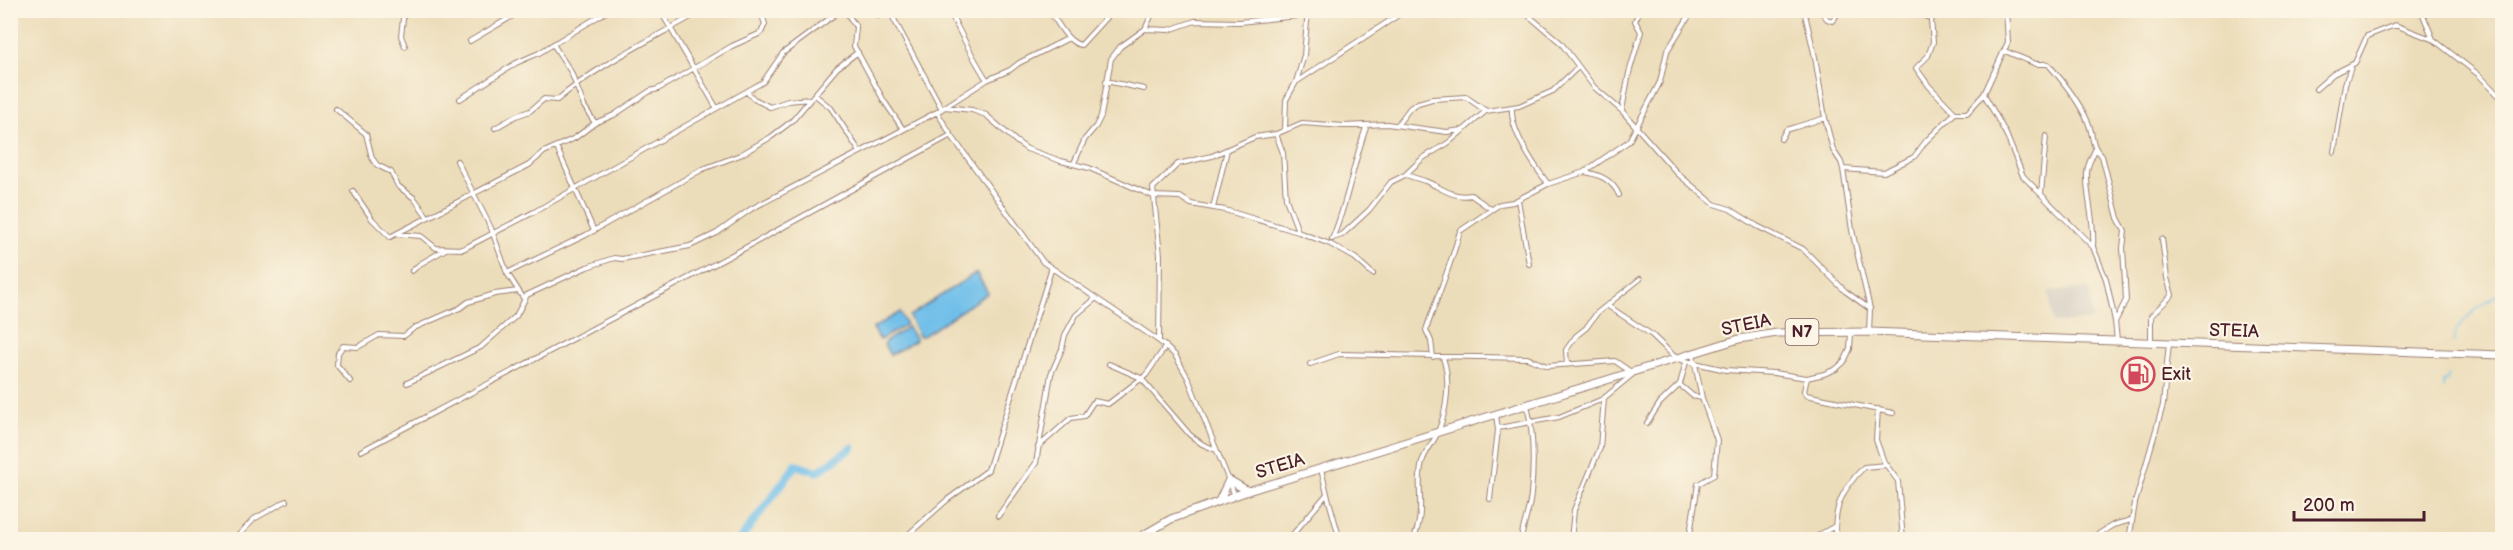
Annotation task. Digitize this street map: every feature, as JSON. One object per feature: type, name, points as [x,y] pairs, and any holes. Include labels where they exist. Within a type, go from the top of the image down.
[{"type":"main road","name":"STEIA","points":[[1135,540],[1171,519],[1248,491],[1739,339],[1777,333],[1869,332],[2502,355]]},
{"type":"main road","points":[[1219,501],[1229,480],[1248,491]]},
{"type":"street","points":[[404,10],[401,36],[405,46]]},
{"type":"street","points":[[470,41],[523,10]]},
{"type":"street","points":[[460,99],[521,60],[539,53],[609,10]]},
{"type":"street","points":[[660,10],[716,107]]},
{"type":"street","points":[[495,128],[530,111],[544,99],[557,100],[576,84],[616,58],[704,10]]},
{"type":"street","points":[[396,234],[529,165],[556,146],[579,136],[595,123],[614,115],[650,91],[658,89],[732,46],[761,33],[765,24],[760,10]]},
{"type":"street","points":[[353,191],[387,236],[396,234],[421,236],[436,248],[463,249],[763,82],[783,53],[843,10],[856,27],[853,41],[858,52],[884,101],[903,129]]},
{"type":"street","points":[[875,10],[878,15],[888,10],[941,109],[951,135],[1038,256],[1051,270],[1166,346],[1182,365],[1235,496]]},
{"type":"street","points":[[949,10],[969,52],[987,80]]},
{"type":"street","points":[[1049,10],[1069,38],[1081,45],[1113,10]]},
{"type":"street","points":[[1074,163],[1085,139],[1101,116],[1106,81],[1115,52],[1145,29],[1154,10]]},
{"type":"street","points":[[1145,29],[1169,30],[1199,21],[1239,22],[1323,10]]},
{"type":"street","points":[[1296,82],[1406,10]]},
{"type":"street","points":[[1522,10],[1560,43],[1594,87],[1622,111],[1675,172],[1708,200],[1797,245],[1845,291],[1870,309]]},
{"type":"street","points":[[1622,111],[1629,73],[1641,32],[1635,21],[1640,10]]},
{"type":"street","points":[[1433,357],[1431,340],[1426,330],[1438,292],[1453,258],[1460,231],[1491,209],[1518,200],[1548,184],[1584,172],[1625,144],[1636,129],[1660,82],[1667,51],[1691,12],[1698,10]]},
{"type":"street","points":[[1804,10],[1815,57],[1825,118],[1833,150],[1843,169],[1852,230],[1870,309],[1869,332]]},
{"type":"street","points":[[1820,10],[1832,21],[1841,10]]},
{"type":"street","points":[[1910,10],[1932,19]]},
{"type":"street","points":[[1930,10],[1932,46],[1928,56],[1916,68],[1955,114]]},
{"type":"street","points":[[1843,169],[1882,172],[1912,159],[1926,141],[1955,114],[1967,113],[1984,94],[2005,51],[2008,39],[2006,10]]},
{"type":"street","points":[[2421,10],[2434,40]]},
{"type":"street","points":[[1285,130],[1286,100],[1296,82],[1297,70],[1304,55],[1307,13]]},
{"type":"street","points":[[2334,152],[2345,84],[2351,67],[2359,58],[2367,36],[2396,25],[2434,40],[2479,75],[2502,99]]},
{"type":"street","points":[[407,383],[481,347],[516,316],[524,299],[549,284],[614,258],[622,259],[690,246],[717,233],[751,209],[941,109],[987,80],[1069,38]]},
{"type":"street","points":[[553,44],[595,123]]},
{"type":"street","points":[[2005,51],[2036,64],[2048,64],[2060,77],[2089,123],[2095,150],[2103,158],[2118,218],[2125,231],[2123,248],[2126,300],[2115,321]]},
{"type":"street","points":[[507,273],[594,231],[710,166],[744,153],[792,121],[837,68],[858,52]]},
{"type":"street","points":[[1333,238],[1342,235],[1369,210],[1391,182],[1405,175],[1423,158],[1448,143],[1486,111],[1512,108],[1553,91],[1578,67]]},
{"type":"street","points":[[2316,89],[2332,74],[2351,67]]},
{"type":"street","points":[[1106,81],[1144,89]]},
{"type":"street","points":[[747,92],[754,99],[770,106],[788,101],[811,99]]},
{"type":"street","points":[[1984,94],[2006,134],[2021,172],[2093,247],[2106,279],[2117,341]]},
{"type":"street","points":[[815,95],[831,108],[860,152]]},
{"type":"street","points":[[1398,124],[1410,108],[1432,99],[1466,97],[1486,111]]},
{"type":"street","points":[[1512,108],[1511,115],[1521,142],[1548,184]]},
{"type":"street","points":[[336,109],[366,134],[372,158],[377,165],[391,172],[398,186],[414,198],[427,216]]},
{"type":"street","points":[[941,109],[972,110],[986,116],[1028,149],[1061,161],[1074,163],[1153,196],[1180,197],[1191,204],[1298,232],[1329,244],[1355,258],[1372,274]]},
{"type":"street","points":[[1780,139],[1786,130],[1825,118]]},
{"type":"street","points":[[1159,341],[1160,255],[1153,196],[1154,185],[1174,167],[1227,150],[1255,137],[1276,134],[1307,122],[1398,124],[1447,132],[1463,130]]},
{"type":"street","points":[[1329,244],[1342,216],[1352,170],[1367,125]]},
{"type":"street","points":[[1276,134],[1283,153],[1286,199],[1298,232]]},
{"type":"street","points":[[361,451],[734,254],[951,135]]},
{"type":"street","points":[[2041,195],[2046,136]]},
{"type":"street","points":[[556,146],[594,231]]},
{"type":"street","points":[[1213,208],[1227,150]]},
{"type":"street","points":[[2093,247],[2094,225],[2089,202],[2087,172],[2095,150]]},
{"type":"street","points":[[457,161],[493,234],[507,273],[524,299]]},
{"type":"street","points":[[1584,172],[1595,173],[1613,184],[1619,195]]},
{"type":"street","points":[[1405,175],[1428,182],[1443,191],[1463,197],[1471,195],[1491,209]]},
{"type":"street","points":[[1518,200],[1529,264]]},
{"type":"street","points":[[2151,342],[2151,316],[2172,295],[2167,278],[2162,239]]},
{"type":"street","points":[[412,271],[424,261],[446,249]]},
{"type":"street","points":[[902,540],[946,500],[988,470],[1051,270]]},
{"type":"street","points":[[1567,366],[1567,348],[1597,312],[1608,306],[1640,279]]},
{"type":"street","points":[[350,381],[337,365],[338,353],[343,346],[358,347],[379,335],[404,336],[414,328],[460,308],[468,302],[495,294],[518,291]]},
{"type":"street","points":[[999,516],[1032,471],[1038,456],[1051,374],[1062,349],[1064,337],[1076,315],[1095,298]]},
{"type":"street","points":[[1608,306],[1652,335],[1677,359],[1726,370],[1808,378],[1824,374],[1841,366],[1849,354],[1851,332]]},
{"type":"street","points":[[2129,540],[2132,519],[2163,405],[2169,344]]},
{"type":"street","points":[[1038,448],[1071,418],[1083,416],[1094,401],[1108,404],[1141,378],[1151,370],[1166,346]]},
{"type":"street","points":[[1310,364],[1339,354],[1527,358],[1547,366],[1615,361],[1635,372],[1603,399],[1600,448],[1576,504],[1571,540]]},
{"type":"street","points":[[1689,540],[1698,484],[1715,473],[1717,440],[1702,398],[1693,354]]},
{"type":"street","points":[[1413,540],[1420,523],[1423,461],[1446,410],[1448,376],[1443,358]]},
{"type":"street","points":[[1647,423],[1659,403],[1680,384],[1686,362]]},
{"type":"street","points":[[1109,364],[1141,378],[1190,435],[1216,450]]},
{"type":"street","points":[[1808,378],[1804,392],[1806,395],[1893,413]]},
{"type":"street","points":[[1680,384],[1693,396],[1702,398]]},
{"type":"street","points":[[1498,428],[1566,415],[1603,399]]},
{"type":"street","points":[[1521,540],[1532,495],[1533,430],[1527,405]]},
{"type":"street","points":[[1878,409],[1876,440],[1886,465],[1898,481],[1903,540]]},
{"type":"street","points":[[1490,499],[1498,428],[1496,415]]},
{"type":"street","points":[[1835,540],[1834,526],[1839,500],[1848,484],[1864,467],[1886,465]]},
{"type":"street","points":[[1321,470],[1340,540]]},
{"type":"street","points":[[1288,540],[1327,494]]},
{"type":"street","points":[[234,540],[254,519],[286,501]]},
{"type":"street","points":[[2089,540],[2113,525],[2132,519]]},
{"type":"street","points":[[1815,540],[1819,534],[1834,526]]},
{"type":"shaded area","points":[[2089,288],[2093,320],[2053,323],[2049,291]]},
{"type":"water","points":[[977,274],[988,293],[923,336],[919,336],[909,316]]},
{"type":"water","points":[[900,312],[906,325],[880,340],[873,328]]},
{"type":"water","points":[[908,327],[916,340],[890,355],[884,345],[885,342]]},
{"type":"waterway","points":[[2453,342],[2459,326],[2465,319],[2502,292]]},
{"type":"waterway","points":[[2443,389],[2443,381],[2447,381],[2448,376]]},
{"type":"waterway","points":[[740,540],[796,465],[817,472],[852,448]]},
{"type":"place","name":"Exit","points":[[2138,374]]}]
